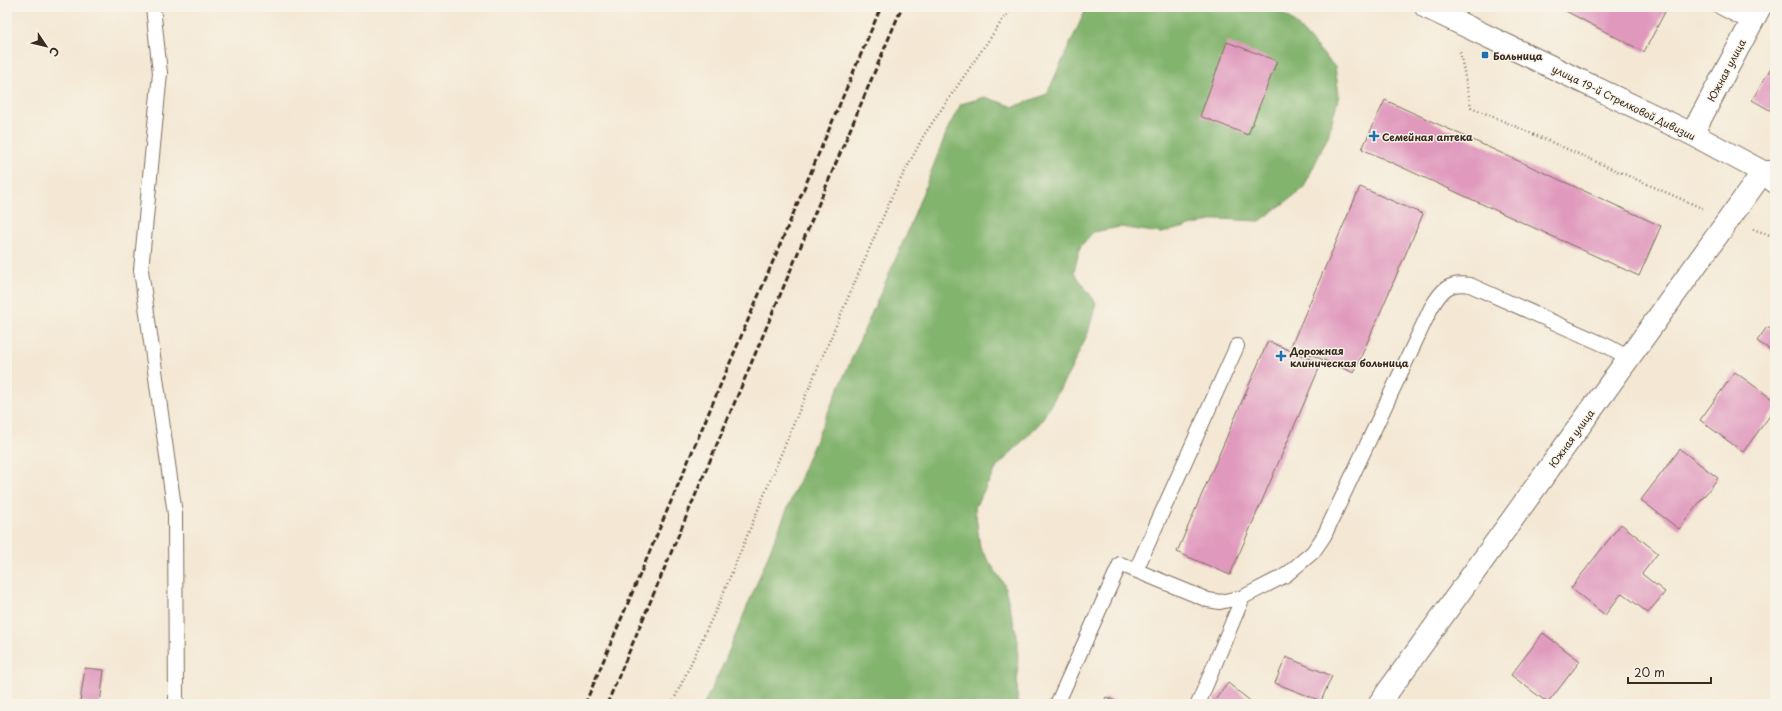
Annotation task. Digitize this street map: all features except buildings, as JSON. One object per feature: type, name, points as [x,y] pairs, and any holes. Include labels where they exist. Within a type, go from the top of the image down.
[{"type":"street","name":"улица 19-й Стрелковой Дивизии","points":[[1426,7],[1692,134],[1771,175]]},
{"type":"street","name":"Южная улица","points":[[1692,134],[1756,15]]},
{"type":"street","name":"Южная улица","points":[[1379,704],[1728,220],[1771,175]]},
{"type":"lane","points":[[153,7],[160,73],[141,270],[175,514],[176,704]]},
{"type":"lane","points":[[1720,7],[1756,15]]},
{"type":"lane","points":[[1057,704],[1120,564],[1208,600],[1220,602],[1243,597],[1286,575],[1301,564],[1313,552],[1324,536],[1431,308],[1438,295],[1449,286],[1459,283],[1470,285],[1607,346],[1629,358]]},
{"type":"lane","points":[[1136,570],[1238,346]]},
{"type":"lane","points":[[1198,704],[1243,597]]},
{"type":"path","points":[[672,704],[720,601],[799,411],[893,194],[924,135],[1001,22],[1013,7]]},
{"type":"path","points":[[1460,47],[1471,107],[1728,220],[1775,237]]},
{"type":"green space","points":[[1087,7],[1271,7],[1290,18],[1335,67],[1339,95],[1328,136],[1303,189],[1260,221],[1219,219],[1161,233],[1120,227],[1093,232],[1080,247],[1074,272],[1096,303],[1088,333],[1069,373],[1040,423],[997,467],[975,507],[980,548],[1004,584],[1018,640],[1017,704],[704,704],[724,663],[811,451],[907,233],[949,126],[961,104],[985,97],[1014,107],[1047,94]]},
{"type":"railway","points":[[585,704],[881,7]]},
{"type":"railway","points":[[607,704],[902,7]]},
{"type":"place","name":"Больница","points":[[1485,55]]},
{"type":"place","name":"Семейная аптека","points":[[1374,136]]},
{"type":"place","name":"Дорожная клиническая больница","points":[[1281,356]]}]
